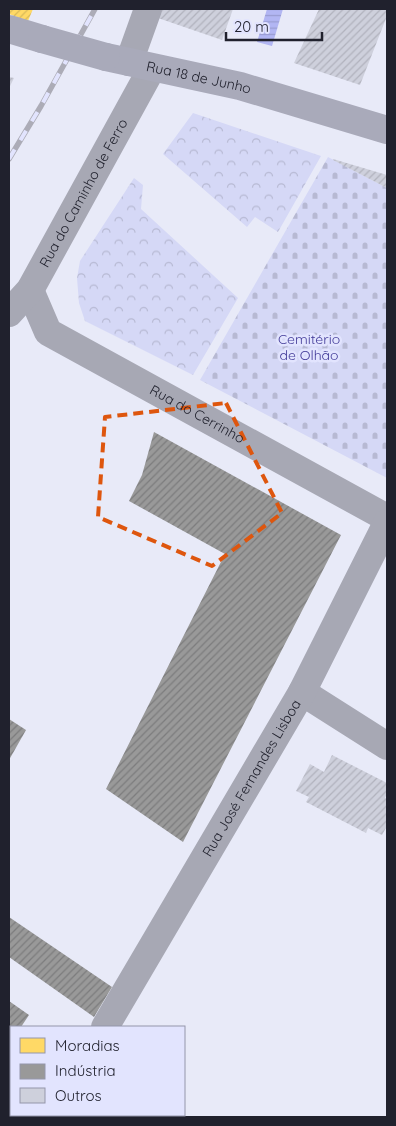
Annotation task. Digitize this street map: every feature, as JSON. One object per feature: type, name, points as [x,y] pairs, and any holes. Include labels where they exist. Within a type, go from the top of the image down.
[{"type":"main road","name":"Rua 18 de Junho","points":[[9,29],[129,62],[240,86],[387,130]]},
{"type":"street","name":"Rua do Caminho de Ferro","points":[[9,312],[30,290],[129,62],[148,9]]},
{"type":"street","name":"Rua do Cerrinho","points":[[30,290],[48,332],[387,518]]},
{"type":"street","name":"Rua José Fernandes Lisboa","points":[[106,1026],[302,692],[387,523]]},
{"type":"street","points":[[302,692],[387,746]]},
{"type":"highlighted area","points":[[226,403],[282,513],[212,566],[98,517],[105,417]]},
{"type":"green space","points":[[193,113],[321,156],[278,232],[255,217],[247,227],[163,154]]},
{"type":"green space","name":"Cemitério de Olhão","points":[[328,157],[387,188],[387,478],[200,380]]},
{"type":"green space","points":[[134,178],[143,185],[141,209],[238,298],[193,375],[85,321],[79,303],[77,278],[80,261]]},
{"type":"water","points":[[267,9],[283,9],[272,46],[257,42]]},
{"type":"building: Moradias","points":[[9,9],[33,9],[28,21],[9,14]]},
{"type":"building: Indústria","points":[[154,432],[341,535],[183,842],[106,789],[225,554],[129,501],[142,475]]},
{"type":"building: Indústria","points":[[9,719],[26,730],[9,760]]},
{"type":"building: Indústria","points":[[9,917],[112,987],[94,1017],[9,957]]},
{"type":"building: Indústria","points":[[9,1001],[29,1015],[22,1026],[10,1026],[9,1066]]},
{"type":"building: Outros","points":[[162,9],[233,9],[222,40],[158,18]]},
{"type":"building: Outros","points":[[319,9],[387,9],[387,16],[360,85],[294,63]]},
{"type":"building: Outros","points":[[9,77],[14,78],[9,88]]},
{"type":"building: Outros","points":[[333,160],[387,175],[387,188]]},
{"type":"building: Outros","points":[[332,755],[387,783],[385,798],[387,799],[387,826],[382,835],[368,828],[366,833],[306,802],[309,797],[296,791],[310,764],[324,772]]},
{"type":"building: Outros","points":[[98,1116],[162,1116],[161,1117]]},
{"type":"railway","points":[[9,159],[95,9]]}]
